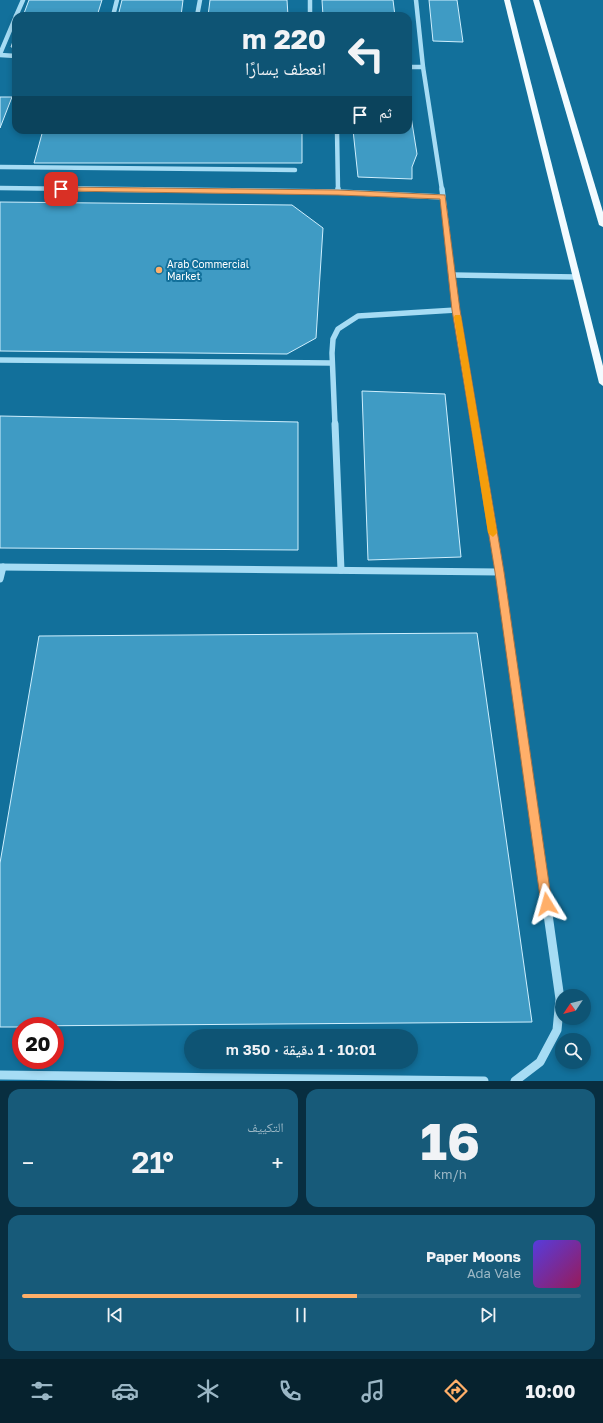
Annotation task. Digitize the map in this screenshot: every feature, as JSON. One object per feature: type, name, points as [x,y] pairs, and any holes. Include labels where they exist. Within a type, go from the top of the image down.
[{"type":"main road","points":[[507,0],[603,383]]},
{"type":"main road","points":[[536,0],[603,225]]},
{"type":"lane","points":[[18,12],[23,0]]},
{"type":"lane","points":[[114,12],[116,0]]},
{"type":"lane","points":[[198,12],[200,0]]},
{"type":"lane","points":[[310,0],[310,12]]},
{"type":"lane","points":[[416,0],[423,67],[443,197],[456,310],[499,572],[560,999],[557,1030],[540,1062],[515,1081]]},
{"type":"lane","points":[[12,26],[0,55],[12,56]]},
{"type":"lane","points":[[412,66],[423,67]]},
{"type":"lane","points":[[337,134],[338,192]]},
{"type":"lane","points":[[0,167],[295,170]]},
{"type":"lane","points":[[0,188],[338,192],[443,197]]},
{"type":"lane","points":[[453,275],[577,278]]},
{"type":"lane","points":[[341,570],[332,363],[334,335],[337,329],[345,322],[358,316],[456,310]]},
{"type":"lane","points":[[0,360],[332,363]]},
{"type":"lane","points":[[0,579],[1,567],[499,572]]},
{"type":"lane","points":[[0,1075],[484,1081]]},
{"type":"building","points":[[29,0],[102,0],[98,12],[24,12]]},
{"type":"building","points":[[122,0],[183,0],[182,12],[119,12]]},
{"type":"building","points":[[210,0],[287,0],[288,12],[208,12]]},
{"type":"building","points":[[322,0],[393,0],[394,12],[323,12]]},
{"type":"building","points":[[429,0],[457,0],[463,42],[433,41]]},
{"type":"building","points":[[0,97],[12,97],[0,128]]},
{"type":"building","points":[[412,123],[417,154],[412,167],[412,179],[358,177],[353,134],[412,134]]},
{"type":"building","points":[[42,134],[302,134],[302,163],[34,163]]},
{"type":"building","points":[[0,202],[292,205],[323,228],[316,338],[287,354],[0,351]]},
{"type":"building","points":[[362,391],[445,394],[461,557],[368,560]]},
{"type":"building","points":[[0,416],[298,422],[298,550],[0,548]]},
{"type":"building","points":[[477,633],[532,1022],[64,1026],[64,1017],[12,1017],[12,1027],[0,1027],[0,863],[39,636]]},
{"type":"slow traffic","points":[[457,317],[493,533]]},
{"type":"place","name":"Arab Commercial Market","points":[[159,270]]},
{"type":"route","points":[[61,189],[338,192],[443,197],[456,310],[499,572],[547,904]]}]
